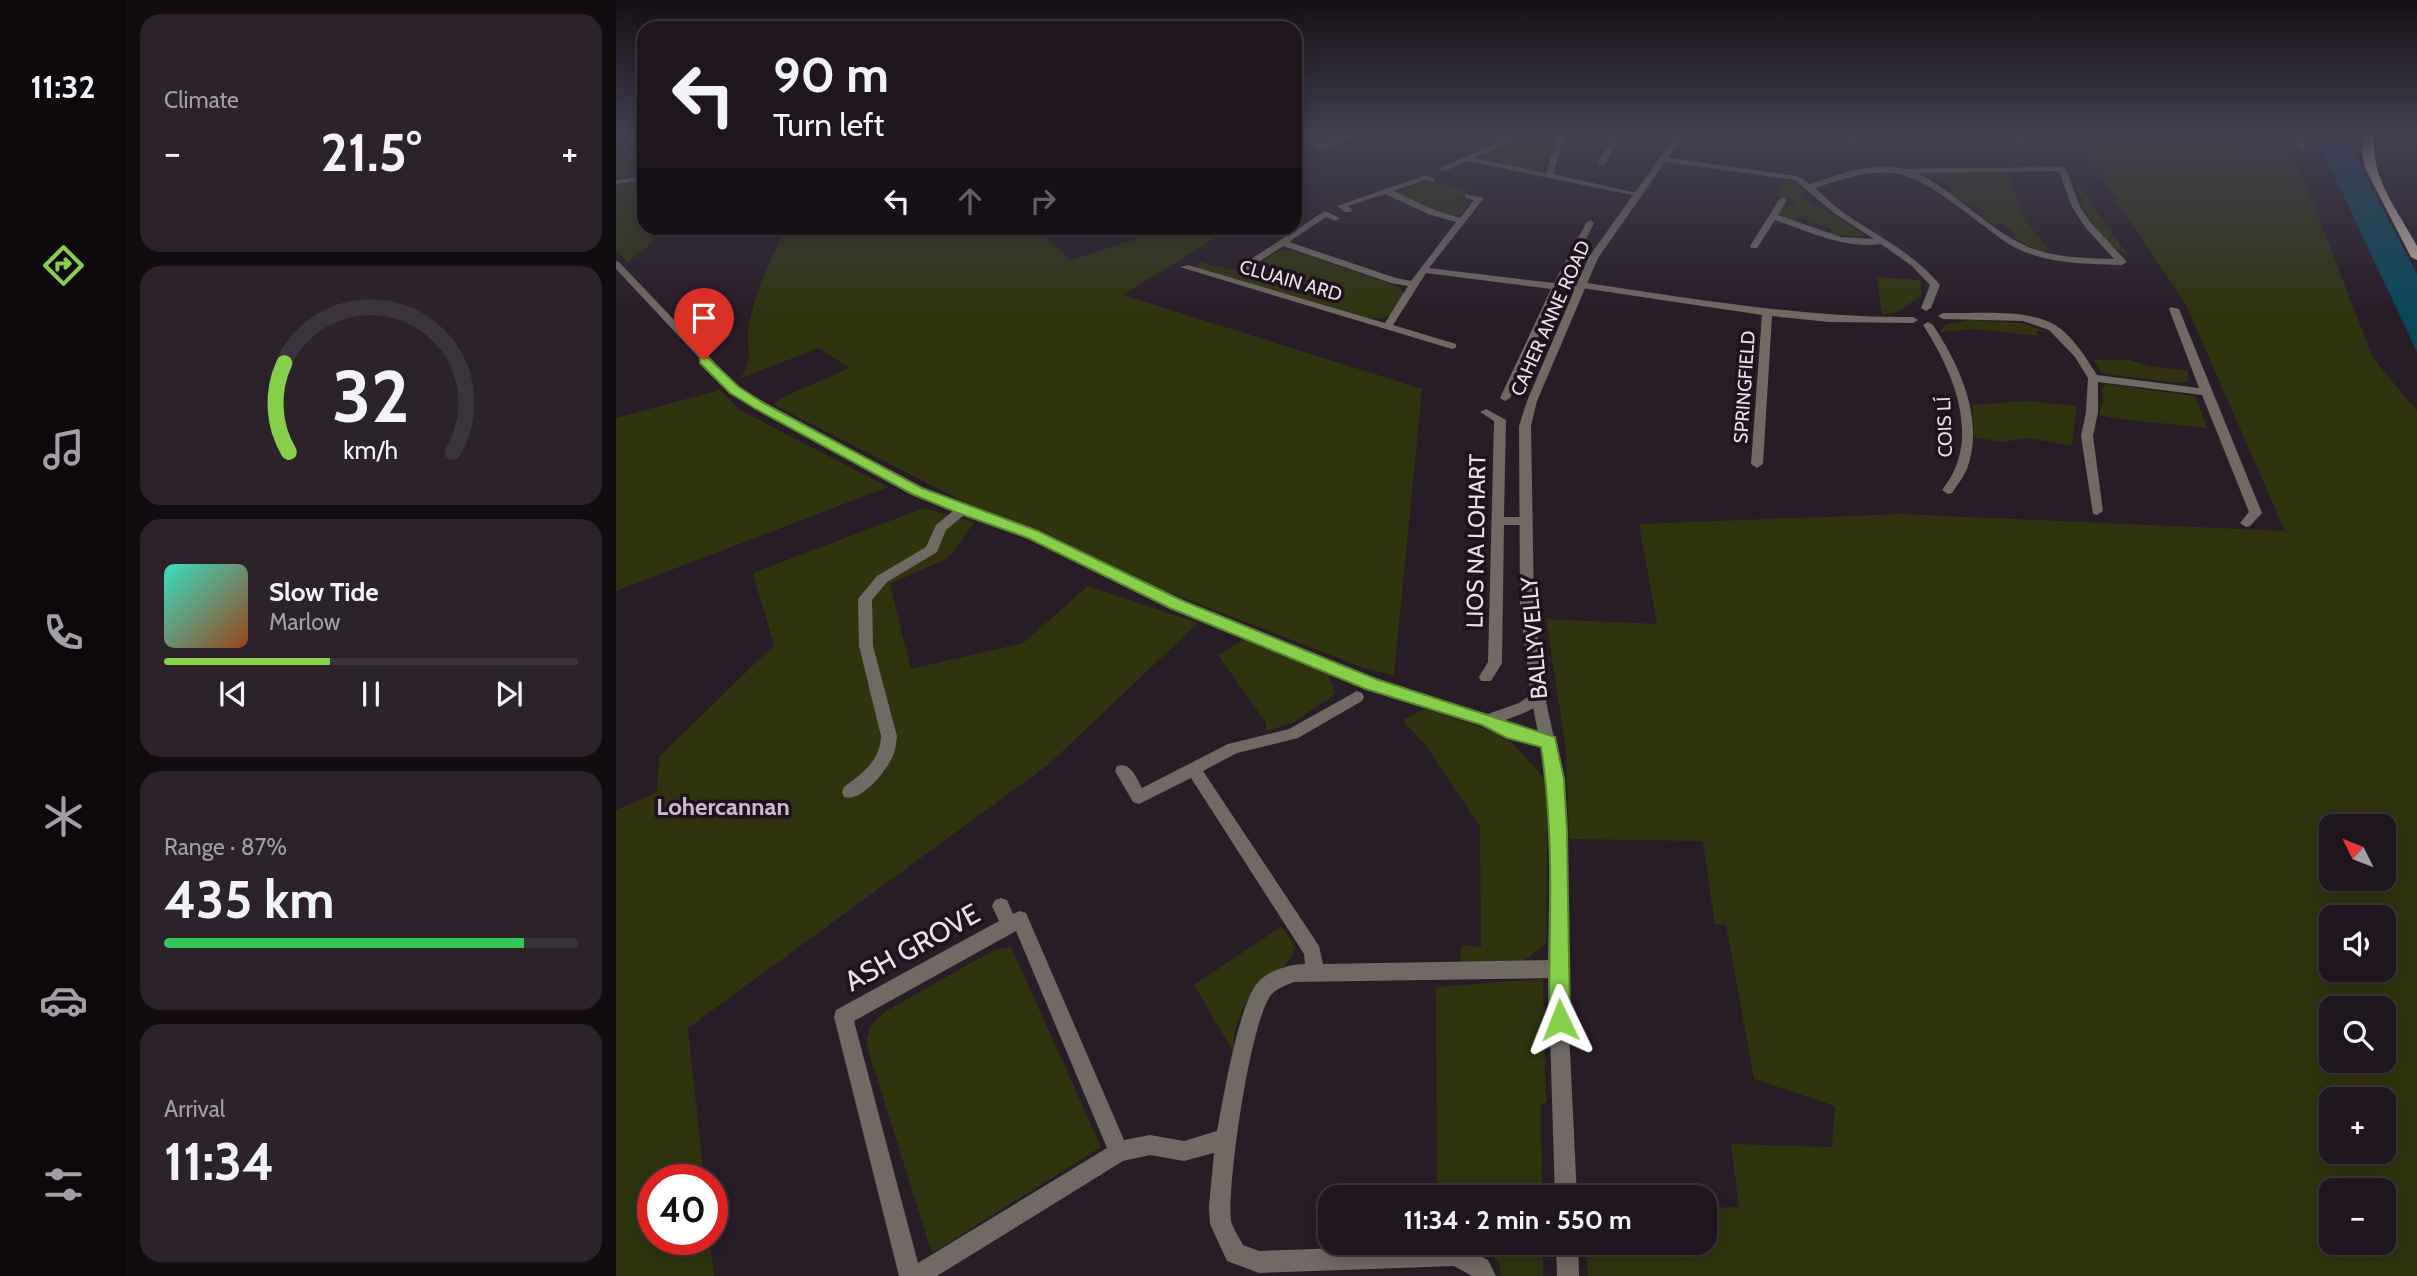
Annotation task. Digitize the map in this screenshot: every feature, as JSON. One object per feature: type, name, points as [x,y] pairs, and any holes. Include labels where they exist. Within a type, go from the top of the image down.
[{"type":"main road","points":[[2384,195],[2417,257]]},
{"type":"street","points":[[1348,210],[1341,206],[1375,195]]},
{"type":"street","points":[[1393,195],[1430,212],[1461,220]]},
{"type":"street","name":"CAHER ANNE ROAD","points":[[1527,414],[1579,287],[1603,241],[1637,195]]},
{"type":"street","points":[[1818,195],[1829,206],[1916,264],[1935,285],[1926,308]]},
{"type":"street","points":[[1948,195],[2023,248],[2065,259],[2122,262],[2088,225],[2071,195]]},
{"type":"street","points":[[1387,327],[1423,270],[1480,198],[1468,196]]},
{"type":"street","points":[[1754,246],[1783,200]]},
{"type":"street","name":"CLUAIN ARD","points":[[1302,229],[1325,214],[1336,218]]},
{"type":"street","points":[[1773,216],[1838,239],[1874,242],[1881,240]]},
{"type":"street","points":[[1504,398],[1590,223]]},
{"type":"street","name":"CLUAIN ARD","points":[[1254,271],[1244,267],[1292,235]]},
{"type":"street","name":"CLUAIN ARD","points":[[1281,242],[1394,281],[1413,284]]},
{"type":"street","points":[[616,264],[735,390],[917,491],[962,510],[1033,534],[1175,604],[1371,684],[1488,720],[1514,733],[1549,742]]},
{"type":"street","name":"CLUAIN ARD","points":[[1185,267],[1452,346]]},
{"type":"street","points":[[1423,270],[1658,296],[1686,303],[1868,321],[1913,320],[1928,325],[1940,324],[1944,321],[1943,316]]},
{"type":"street","points":[[1913,320],[1910,313],[1912,310],[1926,308],[1943,316],[2024,318],[2053,328],[2079,355],[2093,378],[2092,412],[2087,436],[2097,511]]},
{"type":"street","points":[[2174,309],[2256,513],[2246,523]]},
{"type":"street","name":"SPRINGFIELD","points":[[1757,464],[1767,312]]},
{"type":"street","name":"COIS LÍ","points":[[1928,325],[1951,361],[1964,404],[1966,452],[1962,471],[1948,490]]},
{"type":"street","points":[[2093,378],[2206,392]]},
{"type":"street","name":"LIOS NA LOHART","points":[[1486,412],[1500,420],[1495,663],[1486,677]]},
{"type":"street","name":"BALLYVELLY","points":[[1527,414],[1527,607],[1538,697],[1555,779],[1558,831],[1557,969],[1566,1185]]},
{"type":"street","points":[[850,792],[887,758],[889,749],[889,736],[866,646],[865,599],[882,579],[932,549],[940,528],[962,510]]},
{"type":"street","points":[[1497,521],[1527,521]]},
{"type":"street","points":[[1123,771],[1139,797],[1233,748],[1293,734],[1357,697]]},
{"type":"street","points":[[1488,720],[1524,707],[1538,697]]},
{"type":"street","points":[[1193,768],[1314,953],[1315,973]]},
{"type":"street","points":[[1001,906],[1009,925]]},
{"type":"street","name":"ASH GROVE","points":[[910,1276],[843,1017],[1020,919],[1119,1152]]},
{"type":"street","points":[[1485,1276],[1480,1268],[1456,1255],[1259,1262],[1235,1253],[1221,1225],[1220,1212],[1227,1139],[1249,1023],[1265,989],[1292,973],[1557,969]]},
{"type":"street","points":[[916,1276],[1119,1152],[1150,1145],[1184,1151],[1227,1139]]},
{"type":"street","points":[[1567,1255],[1567,1276]]},
{"type":"green space","points":[[616,195],[637,195],[637,235],[662,235],[627,262],[616,250]]},
{"type":"green space","points":[[1399,195],[1465,195],[1460,199],[1470,202],[1461,213],[1451,216],[1426,208]]},
{"type":"green space","points":[[1801,195],[1814,207],[1821,206],[1867,237],[1833,235],[1829,233],[1833,230],[1799,217],[1794,220],[1778,214],[1784,205],[1793,206],[1796,201],[1774,196]]},
{"type":"green space","points":[[1951,195],[2015,195],[2036,234],[2052,252],[2034,248],[2013,237],[2017,235],[2001,224],[1994,225],[1979,214],[1986,213],[1971,202],[1963,203]]},
{"type":"green space","points":[[2080,195],[2086,195],[2127,254],[2107,241],[2099,232]]},
{"type":"green space","points":[[2113,195],[2310,195],[2373,358],[2417,411],[2417,1276],[1588,1276],[1587,1255],[1717,1255],[1717,1208],[1739,1207],[1731,1144],[1832,1147],[1835,1106],[1754,1079],[1726,925],[1715,924],[1703,841],[1569,839],[1566,750],[1546,619],[1657,624],[1639,524],[1901,514],[2285,531],[2186,305]]},
{"type":"green space","points":[[1045,235],[1070,261],[1146,235],[1220,235],[1123,295],[1422,389],[1394,675],[1364,668],[1145,583],[1043,531],[990,515],[774,405],[779,399],[849,368],[819,348],[741,378],[748,363],[751,314],[764,275],[782,237]]},
{"type":"green space","points":[[1288,249],[1399,287],[1404,293],[1391,315],[1381,319],[1369,318],[1198,269],[1196,266],[1200,262],[1256,276],[1266,270],[1260,265],[1266,259],[1276,252]]},
{"type":"green space","points":[[1877,277],[1920,280],[1922,295],[1898,312],[1882,315]]},
{"type":"green space","points":[[1969,320],[2022,323],[2045,331],[2037,331],[2039,336],[1975,329],[1940,332],[1945,325]]},
{"type":"green space","points":[[2093,360],[2129,360],[2149,366],[2188,371],[2188,381],[2179,383],[2107,374],[2101,372]]},
{"type":"green space","points":[[2107,384],[2195,396],[2207,428],[2099,415],[2103,402],[2102,388]]},
{"type":"green space","points":[[720,390],[740,410],[888,487],[616,591],[616,418]]},
{"type":"green space","points":[[2027,401],[2077,406],[2072,446],[2029,438],[2002,442],[1974,437],[1972,405]]},
{"type":"green space","points":[[924,508],[974,523],[948,558],[890,584],[911,669],[1023,643],[1088,586],[1198,623],[1049,764],[688,1028],[702,1164],[637,1164],[637,1255],[712,1255],[714,1276],[616,1276],[616,810],[657,792],[659,757],[774,645],[753,573]]},
{"type":"green space","points":[[1244,640],[1328,673],[1336,694],[1292,723],[1266,731],[1266,723],[1218,655]]},
{"type":"green space","points":[[1425,709],[1491,731],[1513,744],[1548,782],[1546,944],[1518,965],[1459,966],[1462,945],[1481,947],[1480,826],[1426,746],[1403,720]]},
{"type":"green space","points":[[1282,926],[1296,949],[1286,964],[1248,1001],[1236,1029],[1233,1051],[1194,985]]},
{"type":"green space","points":[[1011,947],[1101,1147],[932,1253],[866,1043],[871,1025],[886,1011],[994,950]]},
{"type":"green space","points":[[1543,979],[1546,1101],[1541,1106],[1542,1185],[1437,1185],[1436,987]]},
{"type":"green space","points":[[1491,1255],[1543,1255],[1543,1276],[1501,1276],[1499,1262]]},
{"type":"water","points":[[2343,195],[2375,195],[2417,274],[2417,352]]},
{"type":"district","name":"Lohercannan","points":[[723,807]]},
{"type":"route","points":[[704,360],[735,390],[761,406],[917,491],[962,510],[1033,534],[1175,604],[1371,684],[1488,720],[1514,733],[1549,742],[1555,779],[1558,831],[1557,969],[1560,1020]]}]
